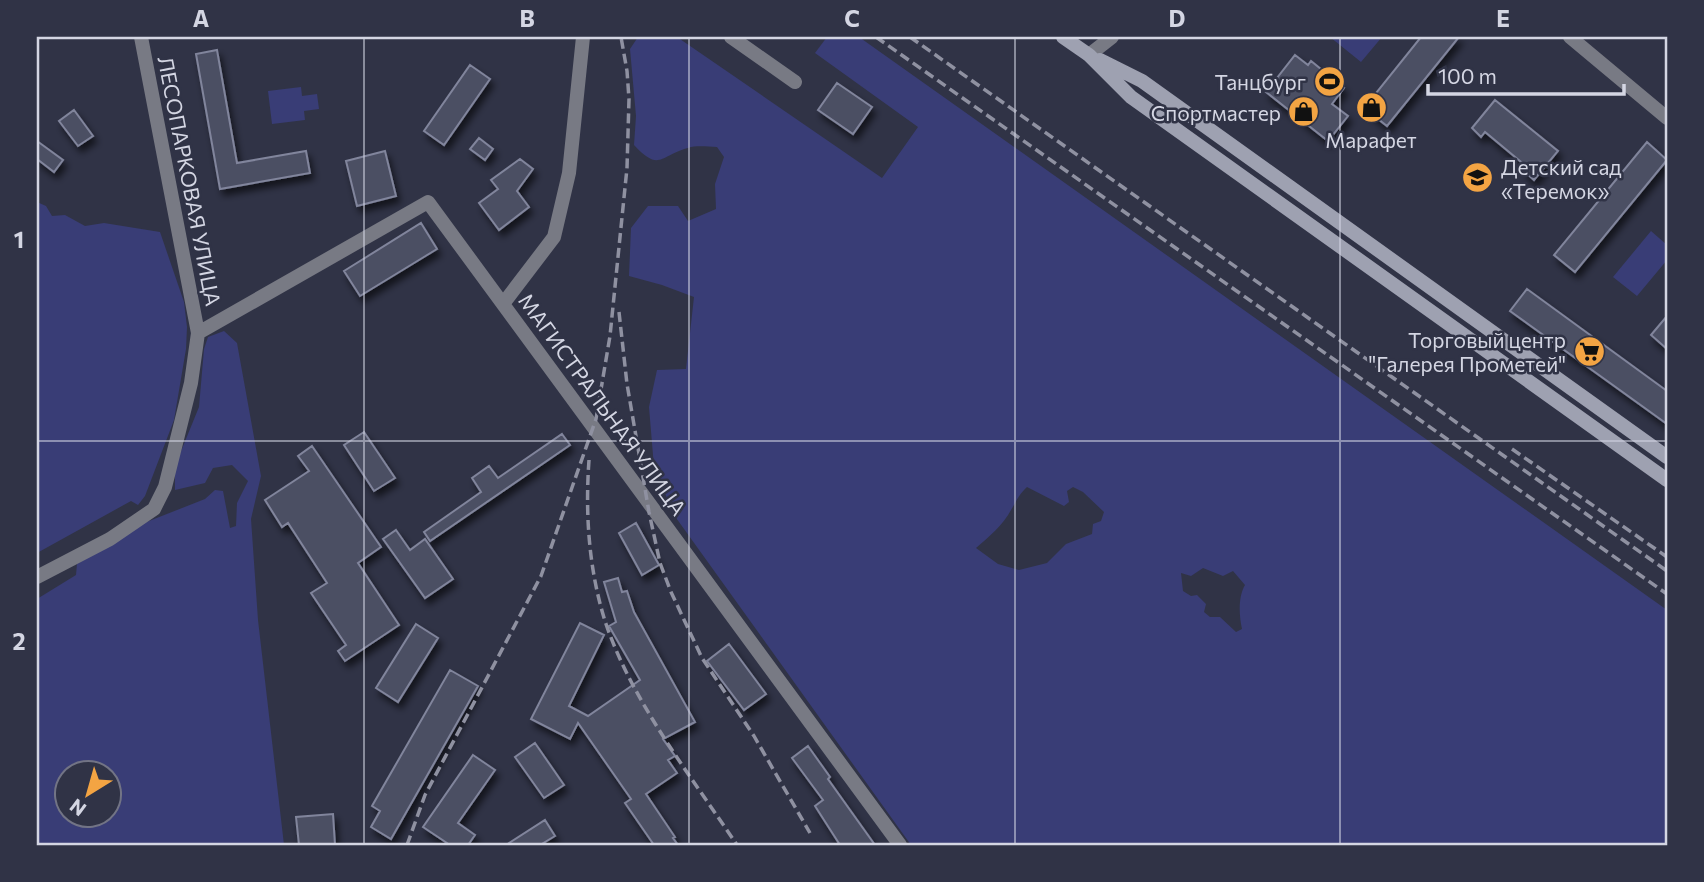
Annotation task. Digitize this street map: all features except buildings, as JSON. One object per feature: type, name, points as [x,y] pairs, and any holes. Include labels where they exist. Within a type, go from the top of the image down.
[{"type":"main road","points":[[1063,37],[1089,55],[1142,81],[1667,457]]},
{"type":"main road","points":[[1089,55],[1131,97],[1667,480]]},
{"type":"street","name":"ЛЕСОПАРКОВАЯ УЛИЦА","points":[[37,577],[110,540],[154,509],[165,487],[188,396],[198,333],[141,37]]},
{"type":"street","points":[[503,304],[554,237],[569,173],[583,37]]},
{"type":"street","points":[[731,37],[795,82]]},
{"type":"street","points":[[1089,55],[1112,37]]},
{"type":"street","points":[[1570,37],[1667,118]]},
{"type":"street","name":"МАГИСТРАЛЬНАЯ УЛИЦА","points":[[198,333],[428,202],[900,845]]},
{"type":"shaded area","points":[[638,37],[677,37],[882,178],[918,127],[815,53],[827,37],[859,37],[1667,610],[1667,845],[911,845],[674,515],[654,467],[649,407],[657,370],[686,369],[694,297],[629,276],[631,228],[648,206],[678,206],[688,221],[716,209],[715,184],[724,157],[717,147],[699,146],[655,160],[634,145],[636,116],[630,49]],"holes":[[[1027,487],[1064,506],[1069,502],[1067,491],[1073,487],[1083,492],[1104,512],[1101,521],[1093,524],[1092,534],[1066,544],[1047,563],[1019,570],[998,564],[976,548],[1000,526]],[[1203,568],[1223,576],[1233,571],[1245,585],[1240,606],[1242,629],[1236,632],[1220,617],[1210,617],[1204,612],[1206,604],[1197,595],[1191,596],[1183,591],[1181,573],[1191,576]]]},
{"type":"shaded area","points":[[1330,37],[1382,37],[1361,62]]},
{"type":"shaded area","points":[[301,87],[302,96],[317,94],[319,109],[304,111],[305,120],[272,124],[268,91]]},
{"type":"shaded area","points":[[37,202],[46,206],[52,216],[65,215],[85,226],[104,223],[160,232],[184,302],[187,327],[174,420],[145,496],[138,505],[131,501],[37,553]]},
{"type":"shaded area","points":[[1651,231],[1667,245],[1667,260],[1637,296],[1613,277]]},
{"type":"shaded area","points":[[224,331],[237,343],[261,476],[251,519],[258,620],[284,845],[37,845],[37,599],[76,575],[77,564],[144,523],[205,499],[215,490],[223,491],[230,528],[236,526],[237,503],[248,481],[232,465],[213,468],[205,483],[175,490],[175,466],[199,407],[204,349],[208,337]]},
{"type":"railway","points":[[407,845],[425,795],[541,576],[596,419],[610,336],[627,168],[629,99],[621,37]]},
{"type":"railway","points":[[876,37],[1667,594]]},
{"type":"railway","points":[[910,37],[1667,571]]},
{"type":"railway","points":[[619,312],[627,384],[660,563],[702,658],[754,736],[810,833]]},
{"type":"railway","points":[[1512,449],[1667,557]]},
{"type":"railway","points":[[589,460],[588,502],[592,564],[600,604],[617,653],[647,710],[737,845]]},
{"type":"place","name":"Танцбург","points":[[1329,81]]},
{"type":"place","name":"Марафет","points":[[1371,107]]},
{"type":"place","name":"Спортмастер","points":[[1304,112]]},
{"type":"place","name":"Детский сад «Теремок»","points":[[1478,178]]},
{"type":"place","name":"Торговый центр \"Галерея Прометей\"","points":[[1589,351]]}]
